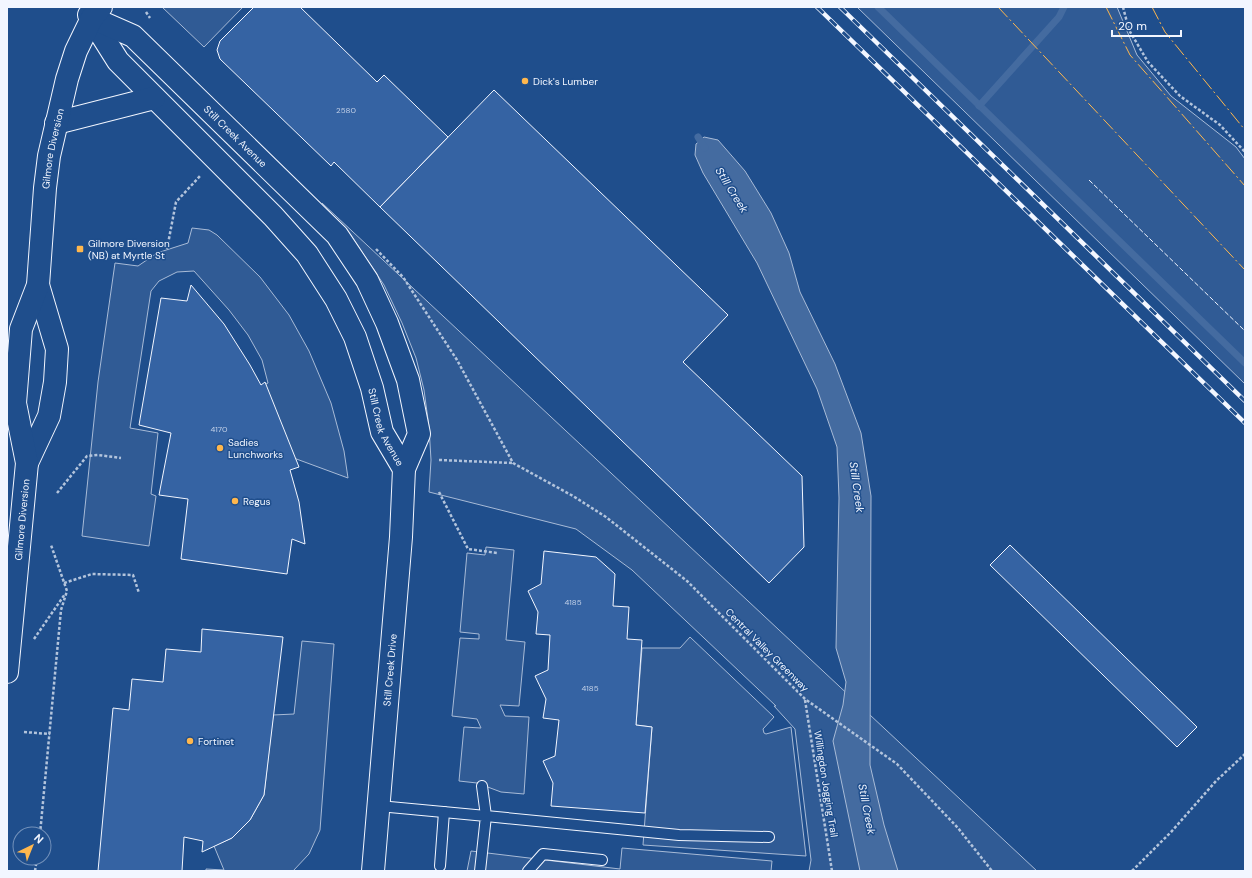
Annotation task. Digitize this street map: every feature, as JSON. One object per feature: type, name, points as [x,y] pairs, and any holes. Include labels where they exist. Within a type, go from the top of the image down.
[{"type":"street","name":"Still Creek Avenue","points":[[92,11],[118,61],[273,216],[307,254],[336,299],[355,337],[372,388],[382,432],[404,469]]},
{"type":"street","name":"Still Creek Avenue","points":[[92,11],[133,36],[337,235],[367,280],[387,323],[408,380],[419,434],[404,469]]},
{"type":"street","name":"Gilmore Diversion","points":[[7,672],[27,462],[15,403],[20,329],[38,285],[45,188],[56,123],[76,50],[92,11]]},
{"type":"street","points":[[56,123],[154,98]]},
{"type":"street","name":"Gilmore Diversion","points":[[27,462],[49,416],[55,382],[57,349],[38,285]]},
{"type":"street","name":"Still Creek Drive","points":[[374,871],[401,537],[404,469]]},
{"type":"lane","points":[[480,871],[486,816],[482,786]]},
{"type":"lane","points":[[379,806],[679,835],[769,838]]},
{"type":"lane","points":[[440,866],[444,812]]},
{"type":"lane","points":[[528,871],[542,854],[602,860]]},
{"type":"path","points":[[1123,7],[1129,30],[1148,62],[1180,96],[1220,125],[1245,152]]},
{"type":"path","points":[[167,249],[176,202],[201,175]]},
{"type":"path","points":[[58,493],[87,456],[98,455],[121,458]]},
{"type":"path","name":"Central Valley Greenway","points":[[439,460],[513,462],[573,496],[606,517],[687,581],[805,699],[825,716],[897,764],[958,828],[991,871]]},
{"type":"path","points":[[439,492],[468,549],[497,553]]},
{"type":"path","points":[[41,826],[61,610],[67,591],[51,545]]},
{"type":"path","points":[[64,583],[92,574],[133,575],[139,593]]},
{"type":"path","points":[[34,640],[67,591]]},
{"type":"path","name":"Willingdon Jogging Trail","points":[[805,699],[832,871]]},
{"type":"path","points":[[24,732],[50,734]]},
{"type":"path","points":[[1132,871],[1172,831],[1216,781],[1245,754]]},
{"type":"shaded area","points":[[162,7],[243,7],[204,47]]},
{"type":"shaded area","points":[[857,7],[1117,7],[1137,55],[1171,96],[1236,147],[1245,159],[1245,384]]},
{"type":"shaded area","points":[[322,203],[1037,871],[809,871],[811,860],[795,729],[774,706],[776,706],[632,570],[576,529],[429,492],[431,460],[429,427],[424,390],[416,358],[402,323],[384,285],[350,234]]},
{"type":"shaded area","points":[[192,228],[209,230],[217,235],[260,277],[289,315],[309,351],[331,403],[344,451],[348,478],[291,457],[264,385],[268,383],[262,360],[248,335],[229,310],[194,271],[177,272],[159,281],[151,291],[130,428],[158,433],[151,494],[156,496],[149,546],[82,536],[98,382],[115,263],[138,266],[157,253],[188,243]]},
{"type":"shaded area","points":[[486,547],[514,550],[506,640],[525,642],[519,706],[500,705],[505,716],[529,717],[524,794],[501,792],[477,783],[459,781],[464,727],[481,728],[477,719],[452,716],[460,638],[479,639],[479,634],[460,632],[467,553],[485,555]]},
{"type":"shaded area","points":[[690,637],[774,717],[763,729],[764,733],[766,734],[791,727],[806,856],[643,845],[652,727],[636,725],[642,648],[680,648]]},
{"type":"shaded area","points":[[302,641],[334,644],[320,830],[309,854],[293,871],[206,871],[206,869],[224,870],[214,846],[232,838],[250,820],[264,795],[273,715],[294,714]]},
{"type":"shaded area","points":[[622,848],[772,861],[771,871],[467,871],[471,851],[620,869]]},
{"type":"water","points":[[704,137],[718,140],[745,171],[771,213],[789,253],[800,292],[835,364],[861,433],[871,496],[870,765],[884,825],[898,871],[860,871],[833,741],[843,705],[846,682],[836,648],[839,498],[837,447],[817,389],[757,263],[703,173],[695,155],[696,144]]},
{"type":"building","points":[[254,7],[300,7],[377,82],[384,75],[448,137],[380,207],[334,162],[331,166],[220,59],[217,50],[220,41]]},
{"type":"building","points":[[494,90],[728,315],[683,362],[802,476],[804,547],[769,583],[380,207]]},
{"type":"building","points":[[191,285],[224,324],[261,385],[265,382],[299,467],[290,470],[299,502],[305,544],[292,539],[287,574],[181,559],[188,499],[159,495],[171,433],[139,425],[161,298],[187,301]]},
{"type":"building","points":[[1010,545],[1197,727],[1177,747],[990,565]]},
{"type":"building","points":[[544,551],[596,557],[615,574],[613,606],[629,607],[627,639],[642,640],[636,725],[652,727],[645,813],[551,806],[553,783],[543,761],[555,756],[559,720],[543,718],[546,699],[535,676],[548,670],[550,635],[536,634],[538,612],[528,591],[541,584]]},
{"type":"building","name":"Fortinet","points":[[202,629],[283,637],[264,795],[250,820],[232,838],[202,852],[203,841],[184,837],[182,871],[98,871],[113,708],[129,710],[132,679],[163,682],[166,649],[201,652]]},
{"type":"waterway","points":[[878,7],[1245,363]]},
{"type":"waterway","points":[[979,106],[1059,17],[1064,7]]},
{"type":"waterway","name":"Still Creek","points":[[698,137],[705,148]]},
{"type":"railway","points":[[817,7],[1245,423]]},
{"type":"railway","points":[[840,7],[1245,401]]},
{"type":"fence","points":[[1089,180],[1245,331]]},
{"type":"power","points":[[998,7],[1245,270]]},
{"type":"power","points":[[1106,7],[1130,55],[1245,186]]},
{"type":"power","points":[[1152,7],[1165,32],[1245,130]]},
{"type":"place","name":"Dick's Lumber","points":[[525,81]]},
{"type":"place","name":"Gilmore Diversion (NB) at Myrtle St","points":[[80,249]]},
{"type":"place","name":"Sadies Lunchworks","points":[[220,448]]},
{"type":"place","name":"Regus","points":[[235,501]]},
{"type":"place","name":"Fortinet","points":[[190,741]]}]
